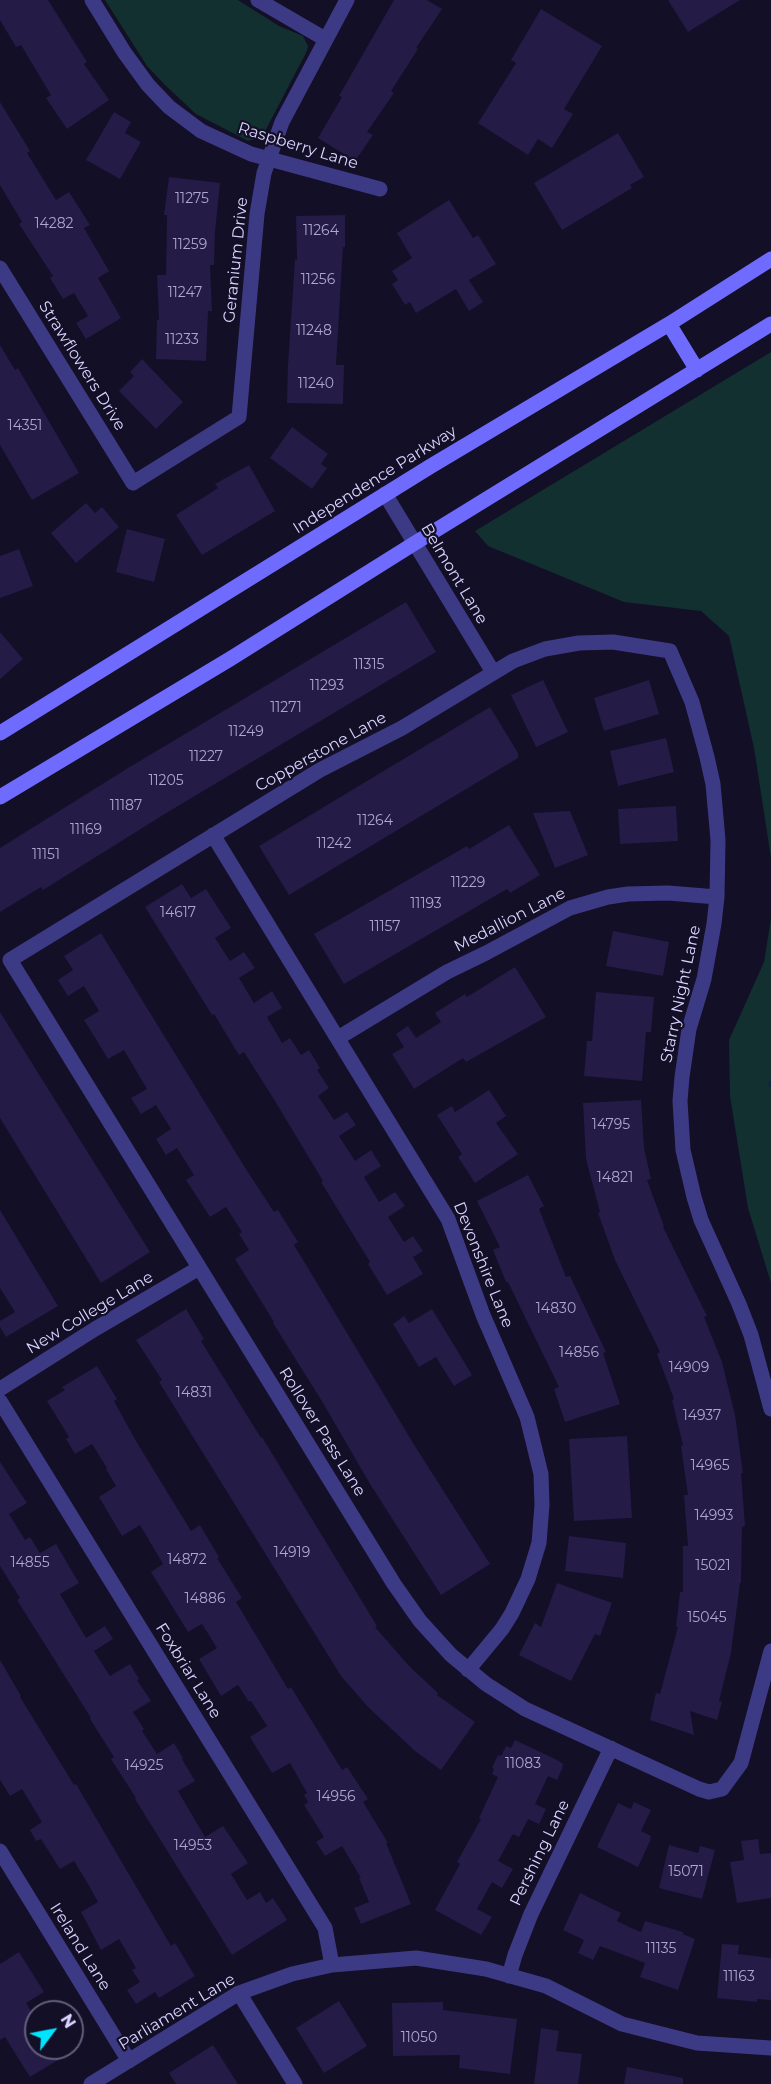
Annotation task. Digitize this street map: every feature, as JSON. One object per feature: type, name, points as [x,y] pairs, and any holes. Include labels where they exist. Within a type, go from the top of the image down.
[{"type":"main road","name":"Independence Parkway","points":[[0,733],[385,494],[669,324],[771,259]]},
{"type":"main road","points":[[669,324],[697,370]]},
{"type":"main road","points":[[0,797],[230,659],[771,324]]},
{"type":"street","name":"Raspberry Lane","points":[[92,0],[135,69],[169,107],[201,131],[220,141],[268,159],[380,189]]},
{"type":"street","points":[[258,0],[325,39]]},
{"type":"street","name":"Geranium Drive","points":[[133,483],[239,417],[257,214],[268,159],[282,122],[347,0]]},
{"type":"street","name":"Strawflowers Drive","points":[[0,268],[133,483]]},
{"type":"street","name":"Belmont Lane","points":[[385,494],[493,672]]},
{"type":"street","name":"Copperstone Lane","points":[[10,960],[320,770],[402,728],[493,672],[528,655],[553,647],[579,643],[613,642],[670,651]]},
{"type":"street","name":"Starry Night Lane","points":[[670,651],[700,729],[713,784],[718,840],[717,897],[710,952],[684,1053],[680,1101],[683,1150],[701,1220],[740,1304],[771,1409]]},
{"type":"street","name":"Devonshire Lane","points":[[213,835],[448,1219],[483,1315],[519,1396],[538,1459],[542,1490],[541,1524],[531,1570],[512,1613],[502,1629],[468,1670]]},
{"type":"street","name":"Medallion Lane","points":[[338,1038],[441,976],[570,908],[589,901],[628,894],[668,893],[717,897]]},
{"type":"street","name":"Rollover Pass Lane","points":[[10,960],[406,1603],[435,1638],[468,1670],[525,1709],[699,1789],[713,1792],[722,1789],[741,1763],[771,1651]]},
{"type":"street","name":"New College Lane","points":[[0,1389],[95,1329],[200,1268]]},
{"type":"street","name":"Foxbriar Lane","points":[[0,1401],[325,1928],[332,1965]]},
{"type":"street","name":"Pershing Lane","points":[[509,1976],[518,1945],[531,1914],[611,1748]]},
{"type":"street","name":"Ireland Lane","points":[[0,1851],[129,2061]]},
{"type":"street","name":"Parliament Lane","points":[[92,2084],[239,1993],[292,1974],[332,1965],[416,1958],[486,1969],[546,1986],[622,2024],[697,2043],[771,2048]]},
{"type":"street","points":[[239,1993],[295,2084]]},
{"type":"green space","points":[[105,0],[238,0],[279,26],[303,36],[308,46],[307,51],[262,137],[248,141],[196,114],[147,66]]},
{"type":"green space","points":[[771,352],[771,858],[754,748],[729,636],[701,611],[624,602],[488,546],[475,531]]},
{"type":"green space","points":[[771,919],[771,1283],[748,1208],[730,1096],[729,1040],[764,962]]},
{"type":"building","points":[[0,0],[48,0],[87,62],[84,64],[109,100],[67,129],[46,98],[51,95],[21,45],[16,47],[0,20]]},
{"type":"building","points":[[394,0],[427,0],[442,9],[391,91],[394,93],[367,132],[373,135],[355,161],[318,138],[342,97],[339,96]]},
{"type":"building","points":[[668,0],[740,0],[688,32]]},
{"type":"building","points":[[541,9],[602,46],[564,109],[573,114],[552,148],[538,139],[528,155],[478,123],[516,63],[511,60]]},
{"type":"building","points":[[0,102],[30,151],[27,153],[56,200],[69,192],[90,225],[84,228],[109,271],[98,278],[121,318],[86,339],[76,323],[88,316],[74,293],[63,299],[50,278],[53,276],[19,224],[22,222],[0,185]]},
{"type":"building","points":[[114,112],[131,122],[125,133],[141,142],[120,179],[86,160]]},
{"type":"building","points":[[618,133],[644,177],[630,185],[632,188],[562,230],[534,183]]},
{"type":"building","points":[[169,177],[220,183],[214,265],[210,265],[212,311],[208,311],[206,361],[156,359],[157,320],[159,320],[157,275],[166,275],[167,215],[164,215]]},
{"type":"building","points":[[449,200],[473,238],[478,235],[496,264],[469,280],[483,302],[469,311],[456,289],[416,313],[410,302],[405,305],[392,284],[398,280],[392,271],[412,258],[397,233]]},
{"type":"building","points":[[345,215],[345,247],[343,247],[336,365],[344,365],[343,404],[287,403],[295,259],[297,260],[296,216]]},
{"type":"building","points":[[0,345],[15,370],[18,368],[79,473],[32,500],[0,445]]},
{"type":"building","points":[[142,359],[183,402],[156,429],[119,391],[134,376],[130,372]]},
{"type":"building","points":[[292,427],[328,454],[321,464],[327,468],[312,489],[270,458]]},
{"type":"building","points":[[249,465],[275,511],[202,555],[176,515],[218,488],[215,484]]},
{"type":"building","points":[[86,503],[95,513],[102,507],[119,527],[76,563],[51,533]]},
{"type":"building","points":[[127,529],[165,539],[154,582],[116,572]]},
{"type":"building","points":[[19,549],[33,586],[0,598],[0,556]]},
{"type":"building","points":[[406,602],[436,652],[168,812],[43,890],[41,887],[0,912],[0,848],[128,768]]},
{"type":"building","points":[[0,632],[23,659],[0,679]]},
{"type":"building","points":[[543,680],[568,732],[536,747],[511,695]]},
{"type":"building","points":[[649,680],[659,714],[604,731],[594,698]]},
{"type":"building","points":[[490,707],[518,753],[518,758],[289,895],[259,846]]},
{"type":"building","points":[[666,738],[674,772],[618,786],[610,751]]},
{"type":"building","points":[[676,806],[678,841],[620,844],[618,809]]},
{"type":"building","points":[[570,811],[588,855],[555,868],[533,813]]},
{"type":"building","points":[[509,825],[540,875],[510,893],[507,889],[344,984],[314,934],[467,846],[469,849]]},
{"type":"building","points":[[182,884],[191,898],[206,889],[231,928],[215,938],[230,961],[244,952],[255,968],[239,978],[254,1003],[272,991],[282,1008],[267,1017],[282,1043],[290,1038],[301,1055],[309,1050],[320,1068],[317,1070],[329,1088],[318,1096],[334,1120],[347,1112],[356,1125],[339,1136],[355,1161],[371,1150],[381,1166],[364,1177],[379,1202],[395,1192],[405,1206],[388,1217],[404,1242],[413,1236],[423,1251],[413,1257],[423,1274],[387,1295],[275,1101],[244,1052],[239,1055],[214,1014],[212,1015],[145,907]]},
{"type":"building","points":[[613,931],[669,942],[663,976],[606,966]]},
{"type":"building","points":[[101,933],[244,1166],[274,1212],[278,1210],[298,1242],[294,1245],[413,1443],[490,1564],[441,1595],[370,1484],[235,1259],[249,1250],[239,1234],[242,1232],[226,1207],[210,1217],[186,1180],[194,1175],[177,1148],[166,1155],[156,1139],[171,1129],[156,1105],[141,1114],[131,1098],[147,1089],[124,1050],[108,1059],[84,1020],[99,1011],[84,986],[68,996],[58,980],[73,970],[64,956]]},
{"type":"building","points":[[515,967],[546,1017],[466,1062],[463,1058],[414,1089],[392,1054],[404,1047],[396,1034],[408,1026],[416,1038],[441,1022],[435,1013],[465,994],[467,997]]},
{"type":"building","points":[[596,992],[654,997],[651,1032],[646,1032],[642,1081],[584,1076],[587,1041],[592,1041]]},
{"type":"building","points":[[0,1012],[150,1252],[101,1283],[0,1118]]},
{"type":"building","points":[[489,1090],[506,1116],[496,1123],[518,1154],[475,1183],[458,1157],[462,1154],[437,1115],[452,1106],[455,1112]]},
{"type":"building","points":[[641,1100],[644,1148],[651,1179],[647,1180],[663,1227],[707,1316],[704,1317],[722,1362],[735,1415],[743,1473],[741,1473],[745,1526],[742,1527],[741,1583],[731,1653],[719,1701],[722,1702],[717,1720],[690,1711],[694,1735],[650,1720],[656,1693],[660,1694],[678,1627],[676,1627],[680,1592],[683,1592],[683,1546],[688,1546],[684,1495],[688,1495],[681,1446],[683,1445],[672,1400],[674,1399],[657,1354],[660,1352],[615,1260],[598,1213],[600,1212],[586,1159],[583,1103]]},
{"type":"building","points":[[528,1175],[544,1206],[539,1209],[566,1277],[570,1276],[606,1352],[603,1353],[620,1404],[565,1422],[554,1389],[559,1387],[506,1282],[493,1250],[500,1247],[477,1201]]},
{"type":"building","points":[[0,1210],[58,1306],[6,1337],[0,1327],[0,1321],[15,1312],[0,1288]]},
{"type":"building","points":[[186,1309],[204,1339],[201,1341],[377,1626],[375,1627],[409,1666],[438,1693],[437,1695],[475,1722],[441,1770],[415,1751],[369,1708],[341,1676],[159,1382],[162,1380],[136,1340]]},
{"type":"building","points":[[432,1309],[472,1375],[454,1386],[436,1357],[419,1367],[393,1324],[404,1316],[409,1323]]},
{"type":"building","points":[[97,1366],[117,1399],[114,1401],[136,1441],[191,1531],[200,1525],[219,1557],[217,1558],[242,1598],[236,1602],[288,1689],[291,1687],[342,1770],[347,1767],[368,1799],[363,1802],[388,1843],[386,1843],[411,1904],[361,1924],[354,1908],[369,1902],[359,1878],[361,1878],[342,1846],[325,1856],[316,1842],[324,1837],[304,1805],[308,1802],[304,1795],[307,1793],[290,1763],[272,1773],[250,1737],[267,1726],[238,1685],[221,1696],[199,1659],[217,1648],[202,1624],[188,1632],[151,1572],[163,1564],[140,1525],[122,1536],[99,1497],[116,1486],[107,1468],[92,1444],[75,1454],[66,1439],[69,1437],[47,1401],[65,1390],[62,1387]]},
{"type":"building","points":[[627,1436],[632,1518],[574,1521],[569,1439]]},
{"type":"building","points":[[0,1462],[27,1503],[9,1514],[25,1540],[30,1537],[40,1553],[56,1544],[79,1583],[60,1594],[86,1638],[105,1626],[113,1639],[94,1651],[110,1676],[130,1664],[139,1679],[137,1680],[151,1701],[133,1712],[144,1729],[142,1731],[157,1754],[174,1743],[183,1758],[195,1781],[178,1791],[205,1837],[223,1826],[248,1863],[231,1874],[247,1900],[260,1892],[266,1903],[273,1898],[287,1920],[232,1955],[111,1759],[114,1757],[17,1600],[20,1598],[0,1566]]},
{"type":"building","points":[[569,1536],[626,1543],[623,1578],[565,1571]]},
{"type":"building","points":[[557,1583],[612,1603],[600,1636],[595,1634],[571,1681],[519,1655],[535,1623],[541,1627]]},
{"type":"building","points":[[0,1660],[20,1697],[74,1785],[76,1784],[171,1946],[175,1943],[195,1976],[159,1998],[155,1992],[136,2004],[127,1990],[140,1982],[132,1970],[136,1968],[119,1939],[101,1950],[81,1912],[98,1902],[88,1884],[74,1861],[60,1869],[41,1839],[36,1841],[30,1830],[42,1822],[22,1789],[10,1796],[0,1780]]},
{"type":"building","points":[[515,1740],[563,1764],[557,1780],[548,1776],[535,1804],[546,1809],[539,1824],[528,1819],[519,1837],[513,1834],[498,1861],[513,1869],[502,1888],[492,1882],[477,1909],[492,1917],[481,1935],[435,1910],[460,1864],[457,1862],[481,1819],[479,1818],[498,1777],[492,1774],[494,1769],[492,1768],[498,1755],[501,1756],[506,1746],[511,1748]]},
{"type":"building","points":[[634,1802],[651,1810],[641,1831],[651,1836],[650,1841],[638,1867],[597,1847],[618,1803],[631,1809]]},
{"type":"building","points":[[758,1839],[760,1854],[771,1853],[771,1898],[737,1903],[730,1862],[744,1860],[741,1841]]},
{"type":"building","points":[[669,1845],[698,1853],[700,1846],[715,1850],[702,1899],[659,1888]]},
{"type":"building","points":[[580,1893],[621,1913],[617,1921],[641,1932],[645,1921],[683,1932],[695,1939],[678,1990],[640,1977],[645,1963],[600,1946],[593,1960],[578,1953],[584,1940],[563,1930]]},
{"type":"building","points":[[722,1944],[739,1945],[738,1954],[771,1958],[771,2000],[757,1999],[757,2002],[717,1998]]},
{"type":"building","points":[[19,1952],[44,1992],[31,2000],[24,2000],[24,2060],[58,2060],[30,2077],[5,2037],[0,2040],[0,1964]]},
{"type":"building","points":[[339,2001],[367,2046],[324,2073],[296,2028]]},
{"type":"building","points":[[443,2002],[443,2010],[517,2019],[510,2074],[459,2068],[460,2055],[393,2056],[392,2003]]},
{"type":"building","points":[[541,2028],[559,2031],[556,2051],[582,2054],[578,2084],[534,2084]]},
{"type":"building","points":[[213,2045],[238,2084],[176,2084],[169,2073]]},
{"type":"building","points":[[627,2067],[683,2078],[683,2084],[624,2084]]}]
